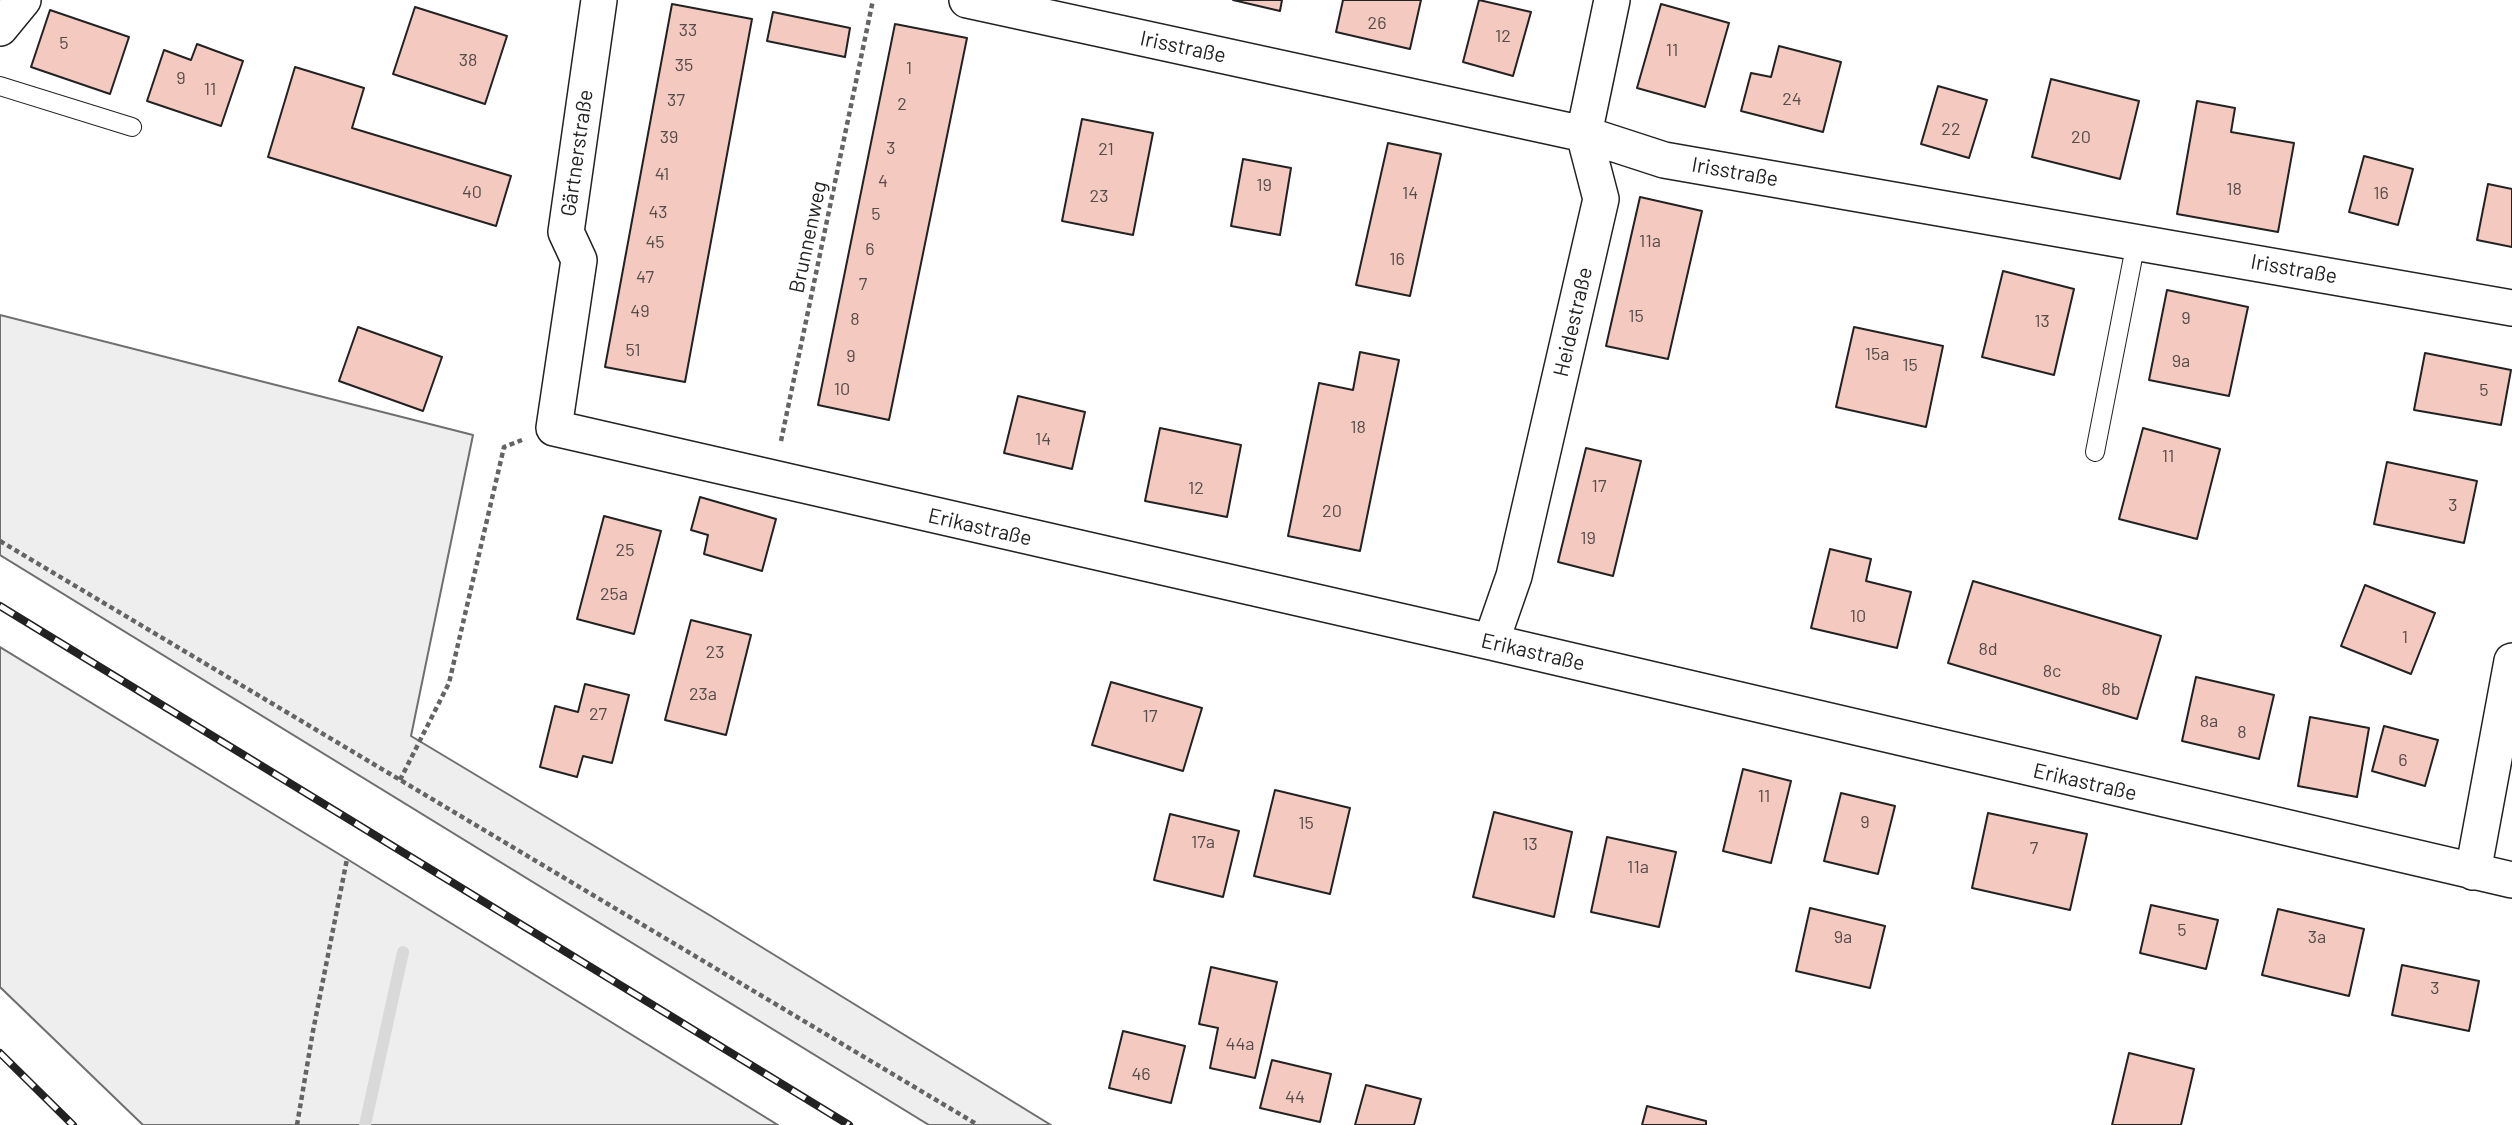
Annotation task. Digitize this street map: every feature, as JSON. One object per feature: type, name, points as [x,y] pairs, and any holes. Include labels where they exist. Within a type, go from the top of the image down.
[{"type":"street","points":[[0,28],[23,0]]},
{"type":"street","name":"Gärtnerstraße","points":[[554,428],[579,260],[566,232],[599,0]]},
{"type":"street","name":"Irisstraße","points":[[967,0],[1584,134],[1664,160],[2512,307]]},
{"type":"street","name":"Heidestraße","points":[[1491,642],[1514,576],[1601,199],[1584,134],[1612,0]]},
{"type":"street","name":"Erikastraße","points":[[554,428],[1491,642],[2512,880]]},
{"type":"street","points":[[2473,872],[2512,662]]},
{"type":"lane","points":[[0,86],[132,127]]},
{"type":"lane","points":[[2095,453],[2136,242]]},
{"type":"path","name":"Brunnenweg","points":[[773,480],[873,0]]},
{"type":"path","points":[[400,780],[449,682],[504,447],[554,428]]},
{"type":"path","points":[[0,541],[978,1125]]},
{"type":"path","points":[[298,1125],[313,1031],[347,859]]},
{"type":"shaded area","points":[[0,315],[473,435],[411,736],[1051,1125],[929,1125],[0,555]]},
{"type":"shaded area","points":[[0,647],[778,1125],[143,1125],[0,987]]},
{"type":"building","points":[[1233,0],[1282,0],[1280,11]]},
{"type":"building","points":[[1343,0],[1421,0],[1410,49],[1336,32]]},
{"type":"building","points":[[1479,0],[1531,12],[1513,76],[1463,62]]},
{"type":"building","points":[[672,4],[752,19],[685,382],[605,367]]},
{"type":"building","points":[[1661,4],[1729,23],[1705,107],[1637,88]]},
{"type":"building","points":[[415,7],[507,36],[485,104],[393,74]]},
{"type":"building","points":[[50,10],[129,37],[110,94],[31,67]]},
{"type":"building","points":[[773,12],[850,28],[845,57],[767,41]]},
{"type":"building","points":[[895,24],[967,38],[889,420],[818,405]]},
{"type":"building","points":[[197,44],[243,61],[221,126],[147,101],[164,50],[191,60]]},
{"type":"building","points":[[1779,46],[1841,62],[1823,132],[1741,111],[1751,73],[1771,77]]},
{"type":"building","points":[[295,67],[364,88],[352,128],[511,176],[496,226],[268,157]]},
{"type":"building","points":[[2051,79],[2139,101],[2120,179],[2032,157]]},
{"type":"building","points":[[1938,86],[1987,100],[1969,158],[1921,144]]},
{"type":"building","points":[[2197,101],[2235,108],[2231,132],[2294,143],[2278,232],[2177,214]]},
{"type":"building","points":[[1082,119],[1153,133],[1133,235],[1062,221]]},
{"type":"building","points":[[1388,143],[1441,154],[1410,296],[1356,285]]},
{"type":"building","points":[[2364,156],[2413,169],[2398,225],[2349,212]]},
{"type":"building","points":[[1243,159],[1291,168],[1280,235],[1231,226]]},
{"type":"building","points":[[2488,184],[2512,189],[2512,247],[2477,240]]},
{"type":"building","points":[[1640,197],[1702,211],[1668,359],[1606,346]]},
{"type":"building","points":[[2003,271],[2074,289],[2054,375],[1982,357]]},
{"type":"building","points":[[2167,290],[2248,307],[2229,396],[2149,380]]},
{"type":"building","points":[[358,327],[442,357],[423,411],[339,381]]},
{"type":"building","points":[[1854,327],[1943,346],[1926,427],[1836,407]]},
{"type":"building","points":[[1360,352],[1399,360],[1360,551],[1288,536],[1319,383],[1353,390]]},
{"type":"building","points":[[2425,353],[2511,370],[2501,425],[2414,410]]},
{"type":"building","points":[[1018,396],[1085,412],[1072,469],[1004,453]]},
{"type":"building","points":[[1160,428],[1241,445],[1227,517],[1145,501]]},
{"type":"building","points":[[2143,428],[2220,449],[2197,539],[2119,519]]},
{"type":"building","points":[[1586,448],[1641,461],[1613,576],[1558,562]]},
{"type":"building","points":[[2387,462],[2477,481],[2464,543],[2374,524]]},
{"type":"building","points":[[700,497],[776,519],[762,571],[704,554],[708,535],[691,530]]},
{"type":"building","points":[[604,516],[661,531],[634,634],[577,619]]},
{"type":"building","points":[[1830,549],[1871,559],[1866,581],[1911,592],[1897,648],[1811,628]]},
{"type":"building","points":[[1973,581],[2161,636],[2137,719],[1948,663]]},
{"type":"building","points":[[2365,585],[2435,613],[2411,674],[2341,646]]},
{"type":"building","points":[[691,620],[751,635],[726,735],[665,720]]},
{"type":"building","points":[[2196,677],[2274,695],[2259,759],[2182,741]]},
{"type":"building","points":[[1111,682],[1202,708],[1183,771],[1092,745]]},
{"type":"building","points":[[585,684],[629,695],[612,763],[583,756],[577,777],[540,767],[555,706],[578,712]]},
{"type":"building","points":[[2310,717],[2369,728],[2357,797],[2298,786]]},
{"type":"building","points":[[2384,726],[2438,740],[2425,786],[2372,771]]},
{"type":"building","points":[[1743,769],[1791,781],[1771,863],[1723,851]]},
{"type":"building","points":[[1275,790],[1350,808],[1330,894],[1254,876]]},
{"type":"building","points":[[1841,793],[1895,806],[1878,874],[1824,861]]},
{"type":"building","points":[[1494,812],[1572,832],[1554,917],[1473,897]]},
{"type":"building","points":[[1988,813],[2087,834],[2070,910],[1972,888]]},
{"type":"building","points":[[1170,814],[1239,831],[1223,897],[1154,880]]},
{"type":"building","points":[[1607,837],[1676,852],[1659,927],[1591,912]]},
{"type":"building","points":[[2151,905],[2218,920],[2206,969],[2140,953]]},
{"type":"building","points":[[1810,908],[1885,926],[1870,988],[1796,971]]},
{"type":"building","points":[[2278,909],[2364,929],[2349,996],[2262,975]]},
{"type":"building","points":[[2402,965],[2479,981],[2469,1031],[2392,1015]]},
{"type":"building","points":[[1211,967],[1277,982],[1255,1078],[1210,1068],[1218,1028],[1199,1024]]},
{"type":"building","points":[[1123,1031],[1185,1046],[1171,1103],[1109,1088]]},
{"type":"building","points":[[2129,1053],[2194,1069],[2181,1125],[2112,1125]]},
{"type":"building","points":[[1272,1060],[1331,1074],[1320,1122],[1260,1108]]},
{"type":"building","points":[[1366,1085],[1421,1099],[1414,1125],[1355,1125]]},
{"type":"building","points":[[1647,1106],[1706,1121],[1706,1125],[1642,1125]]},
{"type":"waterway","points":[[365,1125],[403,952]]},
{"type":"railway","points":[[0,606],[849,1125]]},
{"type":"railway","points":[[0,1053],[73,1125]]}]
